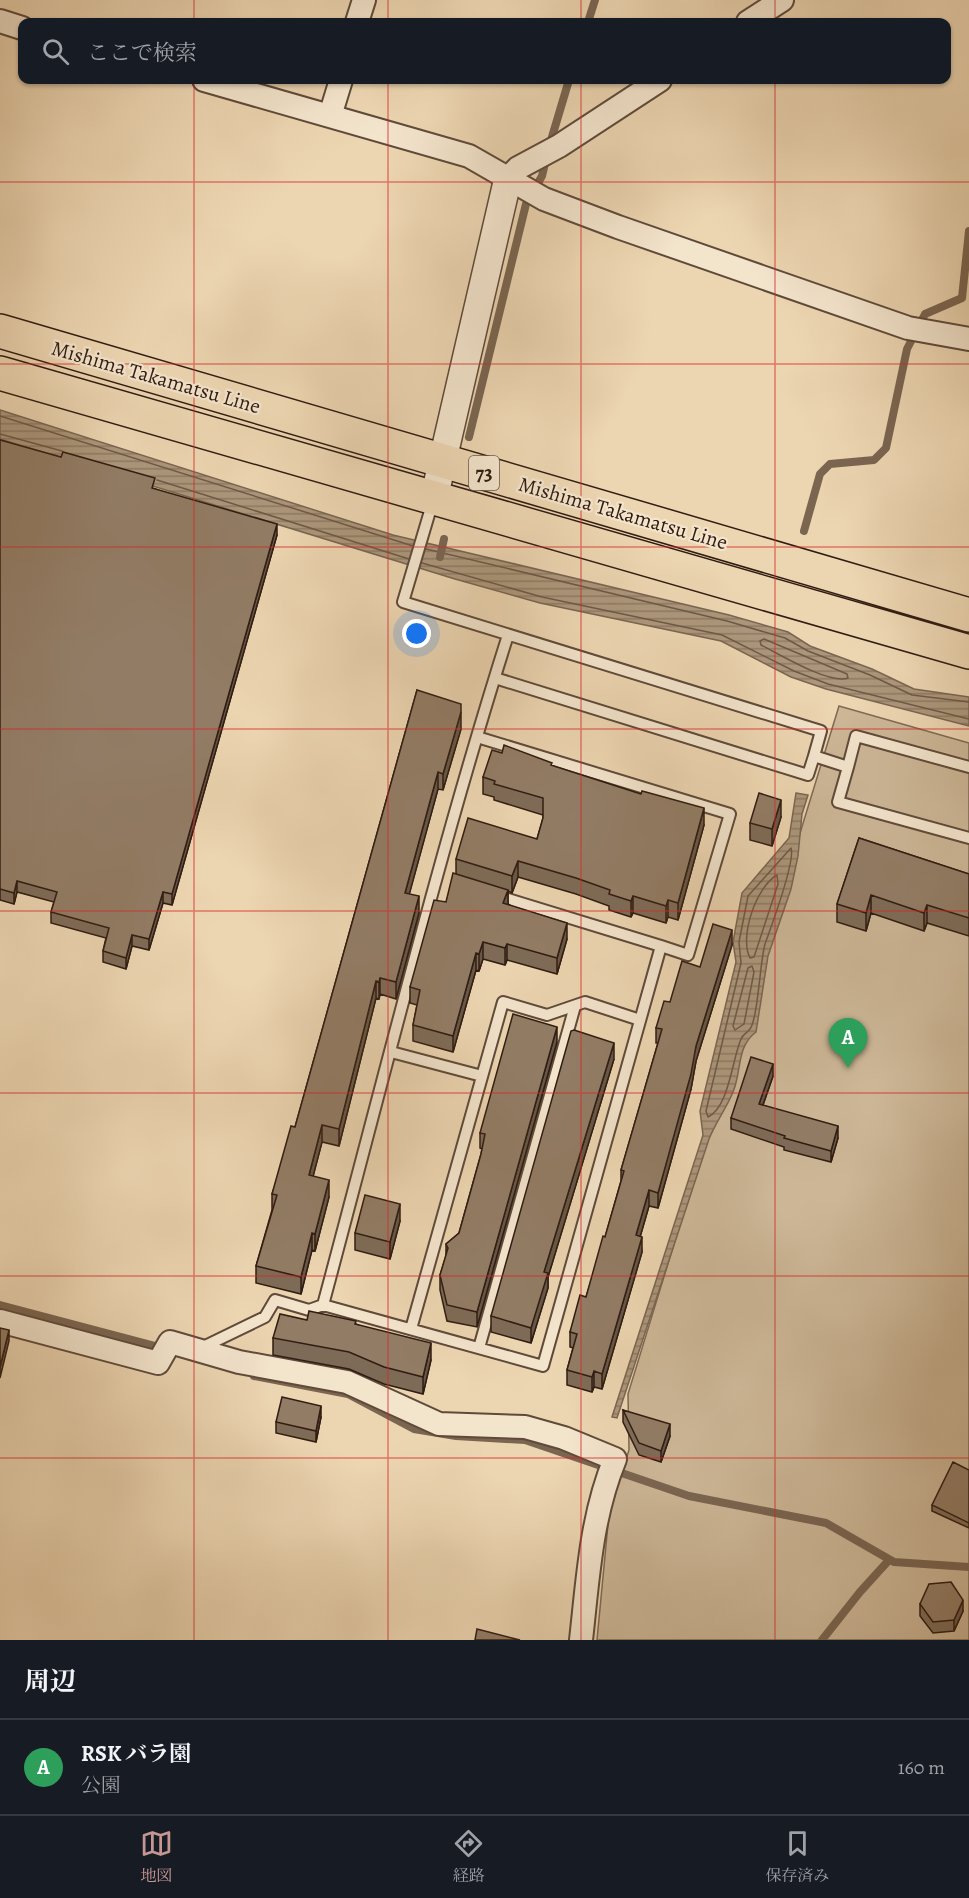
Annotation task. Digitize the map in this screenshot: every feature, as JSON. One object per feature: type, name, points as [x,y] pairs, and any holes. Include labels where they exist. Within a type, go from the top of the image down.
[{"type":"main road","name":"Mishima Takamatsu Line","points":[[0,331],[969,615]]},
{"type":"main road","name":"Mishima Takamatsu Line","points":[[0,373],[969,652]]},
{"type":"street","points":[[358,18],[364,0]]},
{"type":"street","points":[[754,18],[782,0]]},
{"type":"street","points":[[0,21],[18,27]]},
{"type":"street","points":[[218,84],[469,156],[544,199],[908,328],[969,339]]},
{"type":"street","points":[[330,116],[340,84]]},
{"type":"street","points":[[434,498],[518,168],[559,146],[654,84]]},
{"type":"street","points":[[0,1321],[158,1363],[170,1341],[239,1362],[347,1382],[439,1424],[525,1427],[564,1438],[615,1459],[597,1511],[581,1640]]},
{"type":"lane","points":[[434,498],[403,602],[821,731],[822,759],[808,775],[495,678]]},
{"type":"lane","points":[[323,1305],[391,1052],[444,880],[477,737],[508,635]]},
{"type":"lane","points":[[969,767],[856,736],[838,802],[969,838]]},
{"type":"lane","points":[[477,737],[730,814],[688,955],[483,891]]},
{"type":"lane","points":[[822,759],[848,767]]},
{"type":"lane","points":[[197,1350],[265,1317],[275,1300],[309,1310],[323,1305],[543,1366],[661,946]]},
{"type":"lane","points":[[411,1329],[503,1002],[547,1015],[585,1002],[640,1020]]},
{"type":"lane","points":[[479,1348],[574,1006]]},
{"type":"lane","points":[[391,1052],[482,1076]]},
{"type":"shaded area","points":[[839,706],[969,743],[969,1640],[597,1640],[609,1514],[629,1450],[628,1394]]},
{"type":"water","points":[[0,410],[393,535],[729,615],[788,632],[810,646],[872,669],[914,689],[969,697],[969,726],[826,689],[791,677],[721,641],[540,603],[0,439]]},
{"type":"water","points":[[796,793],[808,795],[802,814],[798,856],[791,889],[768,956],[756,1032],[745,1045],[733,1092],[709,1139],[617,1418],[612,1417],[703,1135],[700,1111],[736,962],[733,942],[742,893],[789,838]]},
{"type":"building","points":[[0,440],[61,457],[63,452],[155,478],[152,488],[277,524],[172,894],[163,892],[149,939],[132,935],[126,958],[103,951],[109,928],[51,912],[57,892],[17,881],[14,893],[0,889]]},
{"type":"building","points":[[417,690],[461,704],[461,712],[443,774],[438,772],[405,893],[419,896],[396,982],[380,978],[379,982],[376,981],[339,1129],[322,1125],[309,1175],[329,1180],[301,1277],[256,1266],[277,1195],[272,1194],[291,1126],[295,1127]]},
{"type":"building","points":[[504,745],[552,763],[551,765],[641,794],[642,791],[704,808],[678,903],[668,900],[666,906],[633,896],[631,901],[609,894],[610,890],[518,861],[512,876],[456,859],[468,818],[537,839],[543,818],[543,798],[494,784],[495,781],[483,777],[492,750],[502,753]]},
{"type":"building","points":[[759,793],[781,800],[772,829],[750,823]]},
{"type":"building","points":[[859,838],[969,874],[969,918],[927,905],[924,913],[871,895],[866,913],[837,904]]},
{"type":"building","points":[[453,873],[508,890],[503,903],[567,923],[557,958],[507,944],[505,948],[483,942],[479,954],[476,953],[453,1036],[413,1025],[420,990],[410,987],[434,900],[446,902]]},
{"type":"building","points":[[713,924],[732,930],[696,1046],[691,1074],[658,1193],[649,1190],[636,1235],[642,1237],[602,1374],[594,1371],[592,1377],[567,1370],[577,1334],[570,1332],[580,1295],[586,1297],[624,1171],[621,1170],[662,1029],[656,1028],[664,1001],[670,1002],[682,961],[700,967]]},
{"type":"building","points":[[513,1014],[557,1027],[477,1312],[447,1305],[440,1275],[448,1248],[446,1244],[459,1233],[481,1154],[485,1134],[480,1133]]},
{"type":"building","points":[[571,1031],[614,1043],[544,1272],[548,1273],[531,1328],[491,1316]]},
{"type":"building","points":[[751,1057],[773,1064],[759,1104],[838,1126],[831,1151],[784,1138],[785,1136],[731,1118]]},
{"type":"building","points":[[365,1195],[400,1204],[390,1242],[355,1233]]},
{"type":"building","points":[[309,1311],[356,1321],[355,1324],[431,1343],[423,1377],[384,1367],[349,1352],[273,1338],[280,1314],[307,1320]]},
{"type":"building","points":[[0,1328],[9,1330],[0,1367]]},
{"type":"building","points":[[282,1397],[321,1406],[316,1431],[276,1422]]},
{"type":"building","points":[[623,1410],[670,1424],[661,1451],[639,1443]]},
{"type":"building","points":[[953,1462],[969,1470],[969,1523],[932,1505]]},
{"type":"building","points":[[951,1582],[963,1600],[954,1620],[933,1622],[920,1604],[929,1584]]},
{"type":"building","points":[[477,1629],[520,1640],[475,1640]]},
{"type":"waterway","points":[[589,18],[595,0]]},
{"type":"waterway","points":[[549,147],[568,84]]},
{"type":"waterway","points":[[469,437],[526,204],[542,176],[546,159]]},
{"type":"waterway","points":[[804,531],[820,474],[830,464],[874,460],[886,448],[907,349],[925,314],[962,298],[969,231]]},
{"type":"waterway","points":[[440,557],[444,539]]},
{"type":"waterway","points":[[0,1305],[163,1348]]},
{"type":"waterway","points":[[254,1376],[348,1394],[414,1429],[456,1436],[525,1440],[689,1496],[826,1523],[894,1562],[969,1567]]},
{"type":"waterway","points":[[822,1640],[889,1560]]},
{"type":"place","name":"RSK バラ園","points":[[848,1068]]}]
